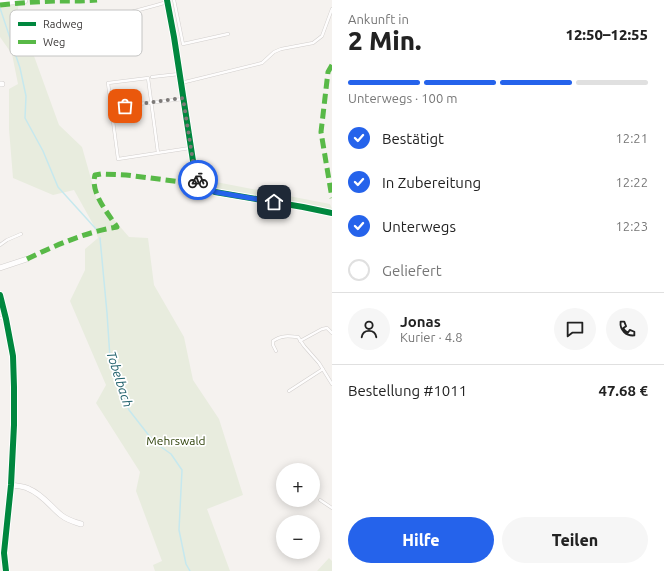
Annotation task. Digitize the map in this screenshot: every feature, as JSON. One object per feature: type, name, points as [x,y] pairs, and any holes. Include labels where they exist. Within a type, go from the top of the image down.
[{"type":"main road","points":[[0,2],[24,0]]},
{"type":"street","points":[[167,1],[195,174],[200,184],[215,192],[303,206],[332,213]]},
{"type":"street","points":[[0,268],[27,259]]},
{"type":"street","points":[[0,295],[13,356],[14,425],[11,485],[3,542],[6,571]]},
{"type":"street","points":[[11,485],[31,489],[62,515],[81,524]]},
{"type":"lane","points":[[174,0],[183,44],[228,34]]},
{"type":"lane","points":[[138,10],[167,1]]},
{"type":"lane","points":[[181,84],[262,63],[274,52],[281,49],[313,43],[322,36],[332,9]]},
{"type":"lane","points":[[152,77],[179,74]]},
{"type":"lane","points":[[158,153],[148,78],[108,83],[118,158],[158,153],[191,148]]},
{"type":"lane","points":[[111,108],[183,98]]},
{"type":"lane","points":[[0,245],[21,234]]},
{"type":"lane","points":[[0,318],[6,319]]},
{"type":"lane","points":[[300,341],[322,329],[327,328],[332,333]]},
{"type":"lane","points":[[276,351],[273,345],[273,340],[279,337],[298,337],[319,363],[332,384]]},
{"type":"lane","points":[[289,391],[323,370]]},
{"type":"lane","points":[[320,500],[332,508]]},
{"type":"green space","name":"Mehrswald","points":[[0,0],[19,0],[18,10],[10,10],[10,51],[0,37]]},
{"type":"green space","name":"Mehrswald","points":[[12,56],[34,56],[59,125],[82,147],[97,200],[129,237],[148,238],[154,285],[184,337],[193,380],[219,419],[243,495],[207,509],[230,571],[155,571],[153,565],[162,561],[136,491],[140,472],[96,403],[106,385],[70,301],[85,270],[85,249],[98,238],[93,224],[74,190],[53,195],[13,178],[9,129],[9,89],[18,84]]},
{"type":"green space","points":[[216,182],[330,204],[332,209],[214,188]]},
{"type":"green space","points":[[329,558],[332,561],[332,571],[317,571]]},
{"type":"waterway","name":"Tobelbach","points":[[0,8],[10,38]]},
{"type":"waterway","name":"Tobelbach","points":[[16,56],[26,96],[25,118],[43,151],[58,187],[96,229]]},
{"type":"waterway","name":"Tobelbach","points":[[100,238],[110,358],[129,410],[154,442],[171,454],[182,470],[179,530],[186,564],[190,571]]},
{"type":"marked path","points":[[0,5],[97,0]]},
{"type":"marked path","points":[[332,65],[328,72],[321,132],[332,198]]},
{"type":"marked path","points":[[27,259],[71,240],[94,232],[117,227],[97,196],[94,182],[95,175],[126,175],[190,183],[198,181]]},
{"type":"cycle path","points":[[167,0],[195,174],[200,183],[215,192],[332,213]]},
{"type":"cycle path","points":[[0,295],[13,356],[14,387],[11,485],[4,553],[6,571]]},
{"type":"way so far","points":[[125,106],[183,98],[195,174],[198,180]]},
{"type":"route","points":[[198,180],[204,187],[215,192],[274,202]]}]
